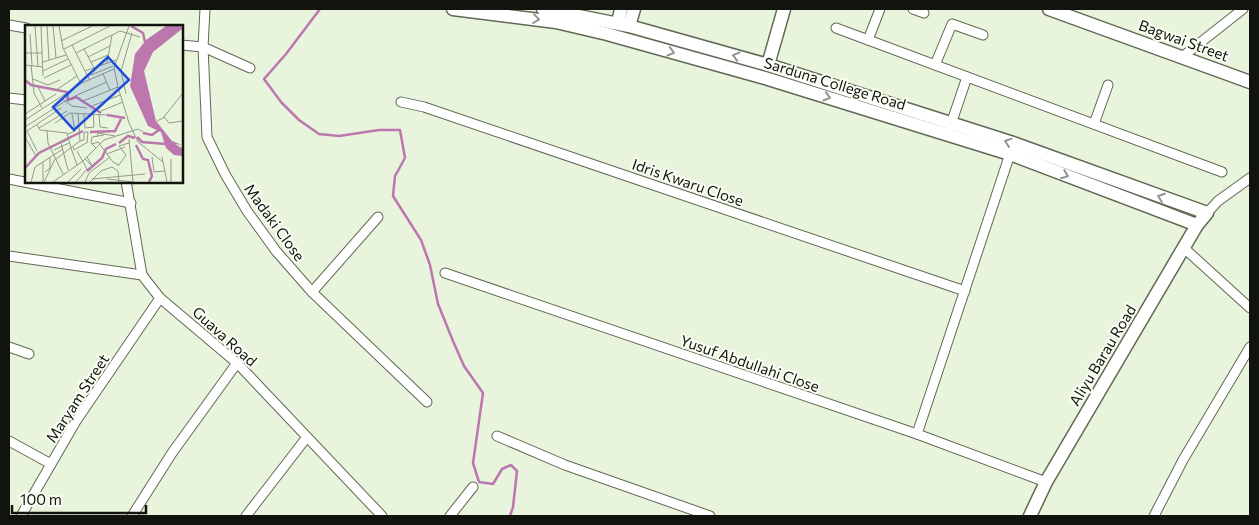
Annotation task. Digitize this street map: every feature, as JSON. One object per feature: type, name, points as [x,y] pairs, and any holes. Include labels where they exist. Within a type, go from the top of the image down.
[{"type":"street","name":"Madaki Close","points":[[205,9],[202,47],[208,137],[225,174],[247,211],[276,251],[312,292],[427,402]]},
{"type":"street","name":"Sarduna College Road","points":[[453,9],[556,22],[607,34],[950,128],[1014,143],[1207,213]]},
{"type":"street","name":"Sarduna College Road","points":[[543,9],[623,24],[768,65],[950,128],[1010,154],[1197,225]]},
{"type":"street","points":[[621,9],[623,24]]},
{"type":"street","points":[[623,24],[634,9]]},
{"type":"street","points":[[768,65],[784,9]]},
{"type":"street","points":[[868,40],[880,9]]},
{"type":"street","points":[[912,9],[924,13]]},
{"type":"street","name":"Bagwai Street","points":[[1049,9],[1250,82]]},
{"type":"street","points":[[1182,57],[1243,9]]},
{"type":"street","points":[[935,65],[952,24],[983,35]]},
{"type":"street","points":[[9,25],[25,28]]},
{"type":"street","points":[[836,28],[1222,172]]},
{"type":"street","points":[[182,45],[202,47],[250,68]]},
{"type":"street","points":[[950,128],[967,77]]},
{"type":"street","points":[[1094,124],[1108,85]]},
{"type":"street","points":[[9,98],[25,100]]},
{"type":"street","name":"Idris Kwaru Close","points":[[400,102],[424,107],[965,291]]},
{"type":"street","points":[[917,434],[1010,154]]},
{"type":"street","points":[[1207,213],[1218,201],[1250,178]]},
{"type":"street","points":[[9,179],[131,203]]},
{"type":"street","points":[[9,256],[142,275],[126,182]]},
{"type":"street","name":"Aliyu Barau Road","points":[[1030,516],[1046,482],[1197,225],[1207,213]]},
{"type":"street","points":[[312,292],[378,217]]},
{"type":"street","points":[[1184,248],[1250,308]]},
{"type":"street","name":"Yusuf Abdullahi Close","points":[[444,273],[917,434],[1046,482]]},
{"type":"street","name":"Guava Road","points":[[142,275],[160,298],[237,363],[382,516]]},
{"type":"street","name":"Maryam Street","points":[[21,516],[76,421],[160,298]]},
{"type":"street","points":[[9,347],[29,354]]},
{"type":"street","points":[[1154,516],[1184,460],[1250,347]]},
{"type":"street","points":[[132,516],[172,453],[237,363]]},
{"type":"street","points":[[497,436],[565,465],[710,516]]},
{"type":"street","points":[[248,516],[307,437]]},
{"type":"street","points":[[9,441],[51,464]]},
{"type":"street","points":[[450,516],[473,487]]},
{"type":"waterway","points":[[320,9],[286,54],[264,79],[281,102],[299,120],[319,134],[339,136],[379,130],[400,130],[405,158],[395,176],[393,196],[421,240],[430,265],[438,304],[464,366],[483,393],[473,463],[479,482],[493,484],[502,469],[511,465],[517,471],[513,507],[510,516]]}]
